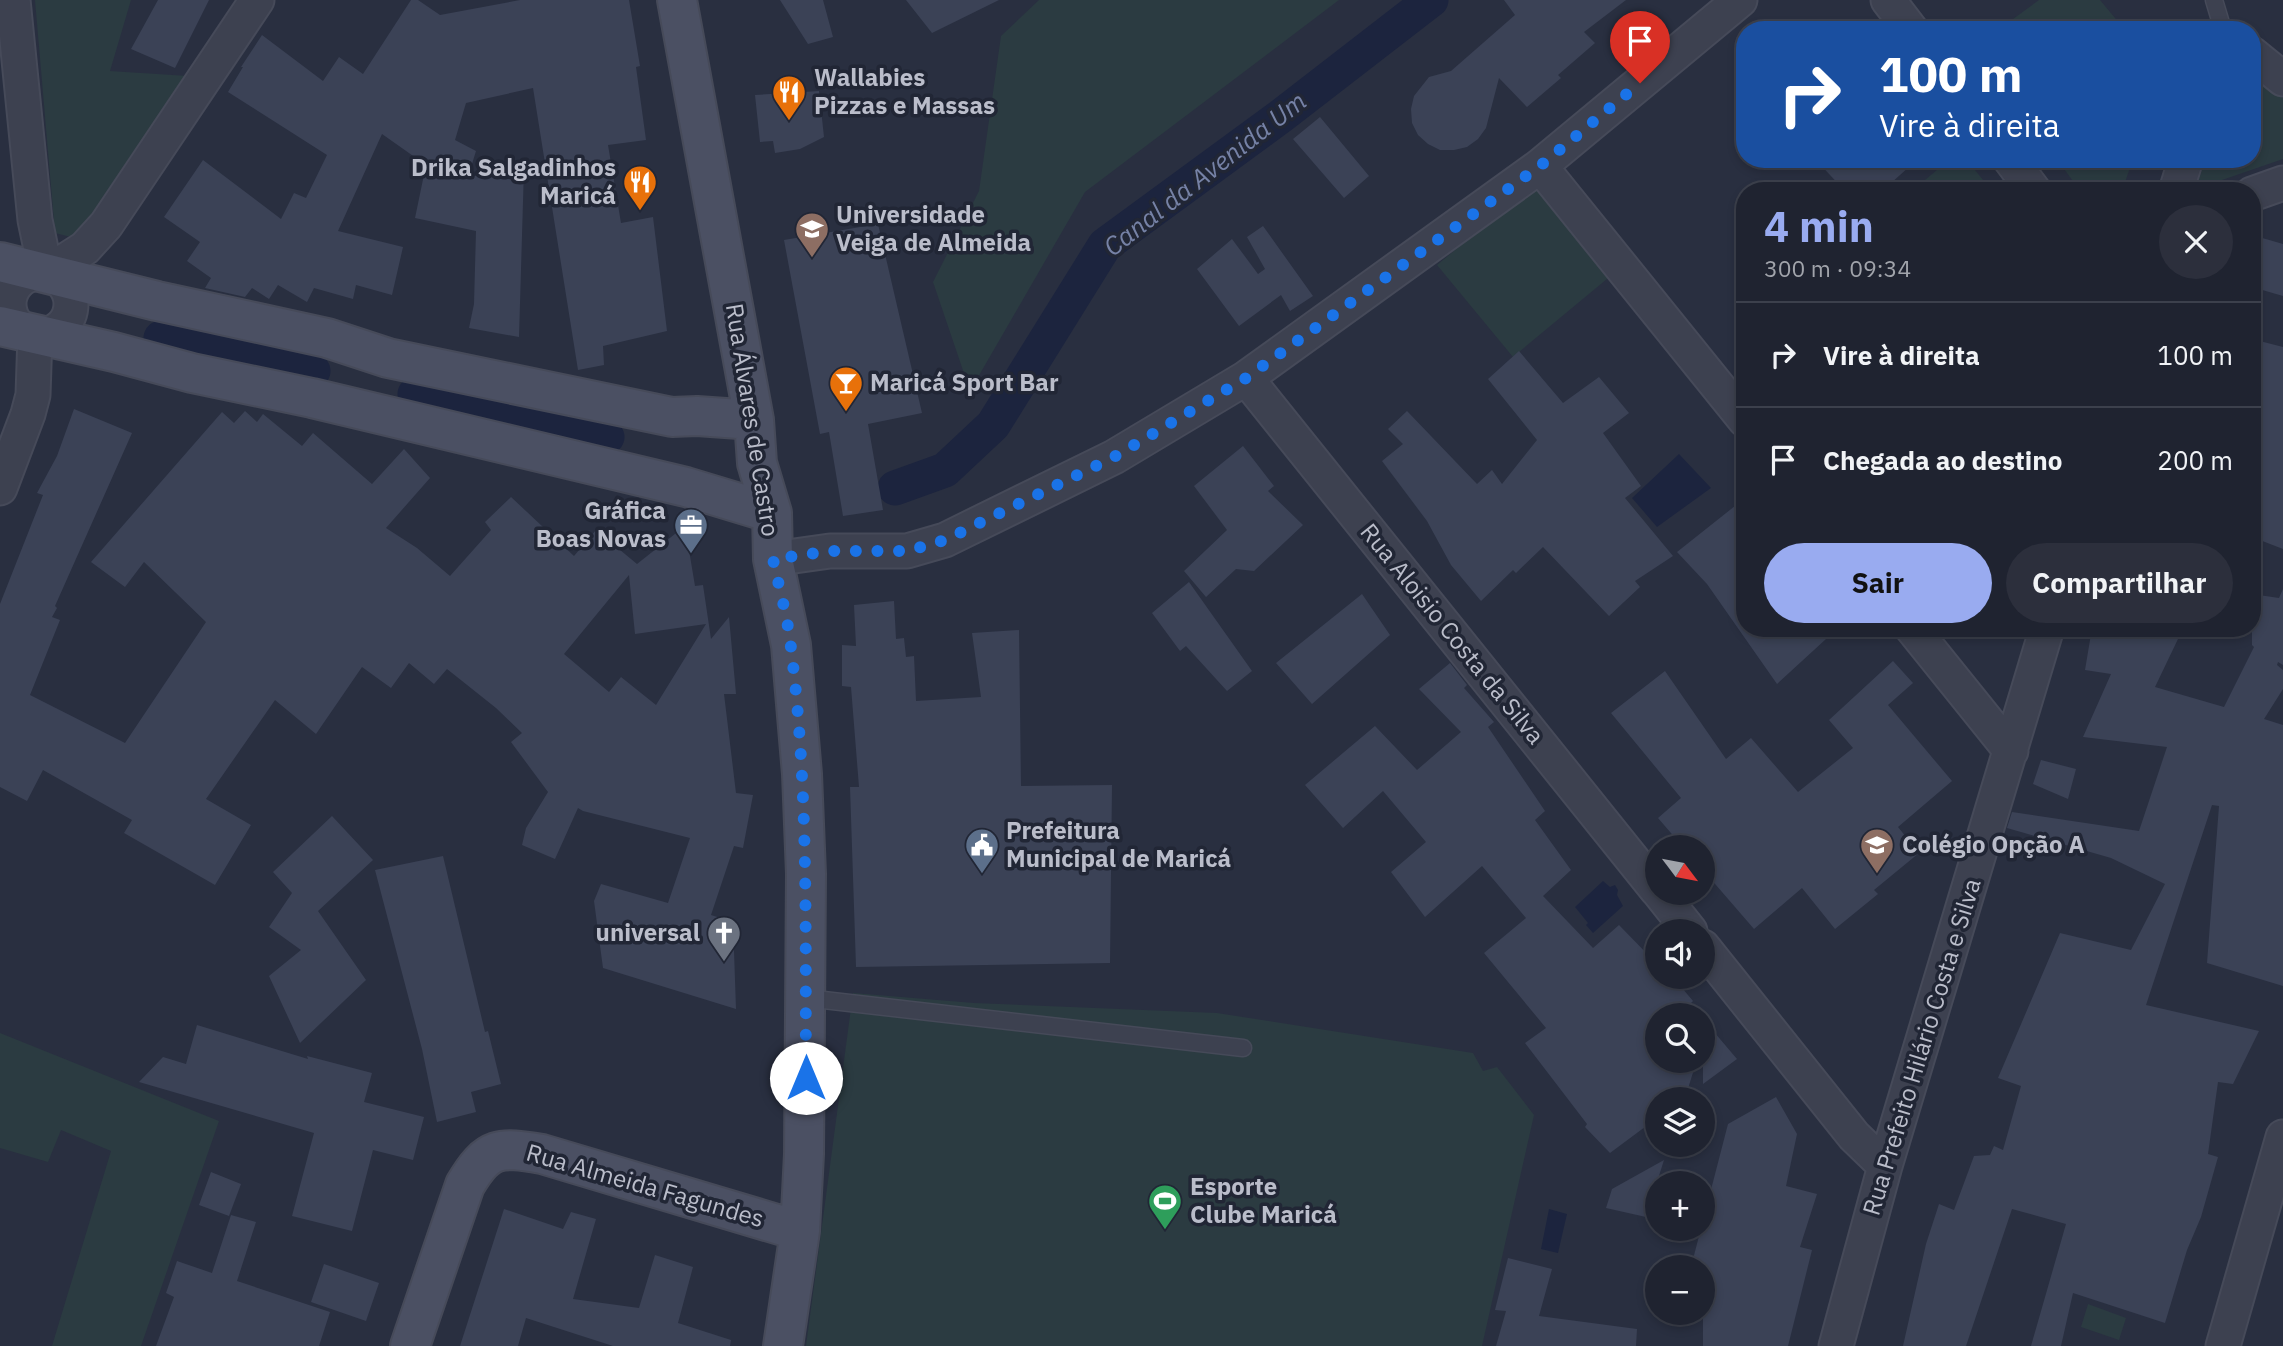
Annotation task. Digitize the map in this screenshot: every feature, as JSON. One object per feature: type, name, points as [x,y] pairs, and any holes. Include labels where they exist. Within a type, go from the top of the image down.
[{"type":"street","points":[[13,0],[35,220],[46,273]]},
{"type":"street","points":[[46,273],[85,248],[106,225],[257,0]]},
{"type":"street","name":"Rua Álvares de Castro","points":[[677,0],[754,420],[757,463],[772,513],[773,559],[791,645],[802,774],[806,874],[804,1154],[800,1231],[783,1346]]},
{"type":"street","points":[[773,559],[830,551],[907,551],[945,540],[1114,457],[1246,378],[1540,166],[1740,0]]},
{"type":"street","points":[[1888,0],[1904,21]]},
{"type":"street","points":[[2261,61],[2283,79]]},
{"type":"street","points":[[1540,166],[1736,410]]},
{"type":"street","points":[[2261,191],[2283,183]]},
{"type":"street","points":[[0,262],[158,301],[327,338],[388,358],[672,417],[754,420]]},
{"type":"street","points":[[0,488],[33,395],[18,331],[18,326],[9,308],[10,298],[13,289],[27,275],[36,272],[46,273],[63,282],[68,290],[71,309],[62,326],[54,332],[18,331]]},
{"type":"street","points":[[18,331],[687,487],[772,513]]},
{"type":"street","name":"Rua Aloisio Costa da Silva","points":[[1246,378],[1645,875]]},
{"type":"street","points":[[1919,637],[2011,751]]},
{"type":"street","name":"Rua Prefeito Hilário Costa e Silva","points":[[1836,1346],[1885,1166],[2044,637]]},
{"type":"street","name":"Rua Aloisio Costa da Silva","points":[[1669,905],[1680,919]]},
{"type":"street","points":[[1715,962],[1854,1136],[1885,1166]]},
{"type":"street","points":[[2223,1346],[2283,1137]]},
{"type":"street","name":"Rua Almeida Fagundes","points":[[410,1346],[465,1185],[476,1166],[489,1155],[499,1151],[542,1154],[800,1231]]},
{"type":"lane","points":[[2214,0],[2220,21]]},
{"type":"lane","points":[[806,998],[1243,1048]]},
{"type":"shaded area","points":[[35,0],[131,0],[110,71],[188,76],[79,239],[55,233]]},
{"type":"shaded area","points":[[1039,0],[1339,0],[1085,192],[970,391],[933,282],[979,191],[1001,36]]},
{"type":"shaded area","points":[[2039,0],[2100,0],[2118,21],[2010,21]]},
{"type":"shaded area","points":[[2261,81],[2283,98],[2283,159],[2261,167]]},
{"type":"shaded area","points":[[1939,168],[1973,168],[1985,182],[1923,182]]},
{"type":"shaded area","points":[[2063,168],[2130,168],[2125,182],[2074,182]]},
{"type":"shaded area","points":[[2202,168],[2257,168],[2216,182],[2198,182]]},
{"type":"shaded area","points":[[1537,182],[1613,274],[1513,357],[1437,265]]},
{"type":"shaded area","name":"Esporte Clube Maricá","points":[[853,993],[974,1003],[1217,1013],[1473,1053],[1483,1071],[1497,1067],[1534,1115],[1482,1346],[806,1346]]},
{"type":"shaded area","points":[[0,1033],[219,1121],[141,1346],[52,1346],[111,1151],[61,1130],[48,1162],[0,1148]]},
{"type":"shaded area","points":[[2088,1304],[2126,1318],[2119,1340],[2081,1327]]},
{"type":"water","points":[[1679,454],[1711,488],[1657,527],[1632,498]]},
{"type":"water","points":[[1603,881],[1610,887],[1615,885],[1623,906],[1593,933],[1575,907]]},
{"type":"water","points":[[1549,1209],[1567,1214],[1558,1253],[1541,1249]]},
{"type":"building","points":[[158,0],[209,0],[175,68],[131,49]]},
{"type":"building","points":[[411,0],[418,0],[440,15],[520,0],[629,0],[640,66],[636,67],[646,140],[608,145],[621,223],[653,217],[667,331],[603,346],[604,365],[578,370],[533,88],[466,103],[455,140],[476,151],[468,177],[524,168],[519,337],[469,328],[474,304],[476,231],[415,218],[426,165],[382,134],[338,231],[403,247],[392,295],[356,285],[353,299],[314,288],[307,302],[278,285],[269,299],[252,288],[245,297],[205,288],[211,278],[187,261],[200,242],[164,217],[203,160],[281,219],[294,193],[306,198],[327,155],[228,92],[262,35],[323,81],[339,57],[363,74]]},
{"type":"building","points":[[780,0],[823,0],[833,37],[808,44]]},
{"type":"building","points":[[906,0],[999,0],[932,33]]},
{"type":"building","points":[[1504,0],[1626,0],[1584,32],[1595,43],[1558,75],[1561,78],[1527,107],[1499,78],[1486,128],[1478,139],[1467,147],[1440,150],[1418,135],[1412,123],[1414,96],[1429,77],[1451,71],[1515,15]]},
{"type":"building","points":[[819,91],[824,137],[800,149],[775,153],[773,141],[760,142],[755,95]]},
{"type":"building","points":[[1320,117],[1369,176],[1344,198],[1293,139]]},
{"type":"building","points":[[1823,168],[1908,168],[1892,182],[1837,182]]},
{"type":"building","points":[[878,224],[922,413],[868,424],[883,510],[843,516],[829,432],[820,434],[784,240]]},
{"type":"building","points":[[1263,226],[1313,296],[1290,311],[1281,295],[1239,326],[1197,269],[1232,239],[1258,274],[1265,269],[1247,237]]},
{"type":"building","points":[[2261,238],[2283,244],[2283,296],[2261,290]]},
{"type":"building","points":[[2261,341],[2283,347],[2283,549],[2261,540]]},
{"type":"building","points":[[1519,351],[1563,403],[1599,377],[1629,413],[1603,433],[1641,486],[1625,498],[1673,556],[1635,581],[1640,587],[1609,616],[1543,547],[1516,573],[1513,570],[1481,601],[1451,565],[1427,521],[1382,461],[1403,444],[1388,429],[1407,411],[1477,484],[1492,470],[1502,484],[1537,440],[1488,379]]},
{"type":"building","points":[[74,409],[132,433],[55,606],[57,608],[52,617],[60,620],[30,695],[125,743],[206,622],[144,562],[125,587],[91,562],[222,412],[234,423],[245,411],[257,422],[263,414],[302,446],[313,433],[372,484],[404,449],[430,478],[386,528],[417,548],[450,576],[491,530],[485,522],[511,497],[574,556],[596,530],[637,564],[685,526],[695,586],[703,585],[711,639],[729,617],[736,694],[724,694],[736,793],[753,795],[743,848],[734,846],[711,915],[733,922],[736,1009],[603,968],[594,901],[601,884],[668,903],[690,838],[578,808],[555,859],[522,845],[526,828],[548,792],[511,742],[522,733],[496,708],[447,669],[434,684],[409,663],[391,688],[362,667],[316,734],[275,700],[206,799],[251,825],[215,885],[124,833],[132,820],[43,770],[27,801],[0,787],[0,604],[43,495],[37,493],[57,456]],"holes":[[[629,575],[635,634],[706,624],[656,705],[621,677],[609,692],[564,654]]]},
{"type":"building","points":[[1243,446],[1274,486],[1268,491],[1303,525],[1254,571],[1236,569],[1206,597],[1184,571],[1227,530],[1194,486]]},
{"type":"building","points":[[1736,505],[1736,625],[1707,584],[1677,552]]},
{"type":"building","points":[[1189,582],[1252,671],[1227,691],[1186,646],[1180,651],[1152,613]]},
{"type":"building","points":[[2283,589],[2283,665],[2278,662],[2277,665],[2283,670],[2283,689],[2264,719],[2283,725],[2283,986],[2207,963],[2219,806],[2212,805],[2146,1005],[2259,1031],[2233,1084],[2218,1082],[2208,1154],[2218,1157],[2165,1323],[2073,1293],[2061,1346],[2031,1346],[2066,1224],[2012,1209],[1966,1346],[1903,1346],[1926,1244],[1939,1204],[1954,1210],[1974,1156],[1990,1155],[1994,1146],[2003,1150],[2021,1086],[1998,1078],[2060,933],[2131,950],[2165,884],[2111,858],[2007,828],[2012,812],[2139,831],[2167,747],[2083,737],[2111,674],[2085,670],[2090,637],[2178,639],[2155,687],[2224,707],[2254,647],[2252,637],[2261,637],[2261,595],[2279,598]]},
{"type":"building","points":[[1362,594],[1390,635],[1312,704],[1276,663]]},
{"type":"building","name":"Prefeitura Municipal de Maricá","points":[[894,601],[896,639],[904,638],[906,657],[914,656],[916,701],[981,697],[972,633],[1019,630],[1021,786],[1112,785],[1110,963],[856,967],[850,787],[859,787],[851,687],[842,686],[842,645],[856,646],[854,605]]},
{"type":"building","points":[[1744,637],[1828,637],[1777,684]]},
{"type":"building","points":[[1893,661],[1913,683],[1888,705],[1952,781],[1898,827],[1919,853],[1874,890],[1878,894],[1835,929],[1802,888],[1754,929],[1715,884],[1715,835],[1673,835],[1658,818],[1681,798],[1611,713],[1665,671],[1726,759],[1751,738],[1798,792],[1853,748],[1829,720]]},
{"type":"building","points":[[1450,663],[1467,685],[1464,688],[1494,722],[1488,727],[1545,811],[1535,820],[1571,870],[1543,896],[1593,948],[1619,925],[1645,952],[1645,989],[1683,989],[1693,1001],[1645,1003],[1645,1073],[1693,1073],[1688,1087],[1645,1087],[1645,1127],[1610,1153],[1585,1127],[1587,1124],[1525,1043],[1546,1028],[1484,953],[1526,918],[1482,866],[1425,917],[1391,872],[1426,842],[1383,791],[1343,828],[1305,785],[1375,726],[1417,770],[1461,732],[1419,689]]},
{"type":"building","points":[[2041,760],[2076,769],[2068,799],[2033,784]]},
{"type":"building","points":[[332,816],[373,860],[318,911],[366,980],[300,1043],[269,976],[301,950],[269,927],[292,893],[273,872]]},
{"type":"building","points":[[443,856],[485,1032],[488,1031],[501,1084],[471,1092],[476,1112],[437,1122],[422,1049],[375,870]]},
{"type":"building","points":[[197,1025],[308,1059],[307,1056],[372,1073],[364,1102],[424,1117],[413,1160],[373,1150],[352,1231],[292,1216],[314,1133],[139,1082],[163,1057],[186,1064]]},
{"type":"building","points":[[1715,1033],[1737,1059],[1703,1084],[1703,1073],[1715,1073]]},
{"type":"building","points":[[1776,1097],[1797,1134],[1786,1186],[1817,1194],[1800,1247],[1812,1250],[1788,1346],[1703,1346],[1703,1325],[1715,1325],[1715,1255],[1694,1255],[1698,1241],[1715,1241],[1715,1174],[1728,1124]]},
{"type":"building","points":[[1664,1160],[1661,1171],[1645,1171],[1645,1217],[1606,1208],[1612,1189]]},
{"type":"building","points":[[211,1172],[241,1184],[229,1216],[199,1205]]},
{"type":"building","points":[[504,1209],[563,1229],[571,1212],[596,1219],[573,1299],[639,1308],[655,1255],[693,1267],[678,1323],[731,1340],[730,1346],[613,1346],[526,1318],[518,1346],[460,1346]]},
{"type":"building","points":[[231,1215],[256,1222],[237,1281],[330,1312],[319,1346],[156,1346],[174,1297],[166,1293],[177,1261],[212,1273]]},
{"type":"building","points":[[1508,1258],[1552,1269],[1539,1316],[1637,1329],[1636,1346],[1496,1346],[1506,1311],[1495,1310]]},
{"type":"building","points":[[324,1264],[379,1283],[366,1321],[311,1302]]},
{"type":"waterway","name":"Canal da Avenida Um","points":[[895,488],[945,470],[993,425],[1105,245],[1281,116],[1431,0]]},
{"type":"waterway","name":"Canal da Avenida Um","points":[[161,338],[313,371]]},
{"type":"waterway","name":"Canal da Avenida Um","points":[[415,394],[607,437]]},
{"type":"place","name":"Wallabies Pizzas e Massas","points":[[789,122]]},
{"type":"place","name":"Drika Salgadinhos Maricá","points":[[640,212]]},
{"type":"place","name":"Universidade Veiga de Almeida","points":[[812,259]]},
{"type":"place","name":"Maricá Sport Bar","points":[[846,413]]},
{"type":"place","name":"Gráfica Boas Novas","points":[[691,555]]},
{"type":"place","name":"Prefeitura Municipal de Maricá","points":[[982,875]]},
{"type":"place","name":"Colégio Opção A","points":[[1877,875]]},
{"type":"place","name":"universal","points":[[724,963]]},
{"type":"place","name":"Esporte Clube Maricá","points":[[1165,1231]]},
{"type":"route","points":[[806,1078],[806,874],[802,774],[791,645],[773,559],[830,551],[907,551],[945,540],[1114,457],[1246,378],[1540,166],[1640,83]]}]
